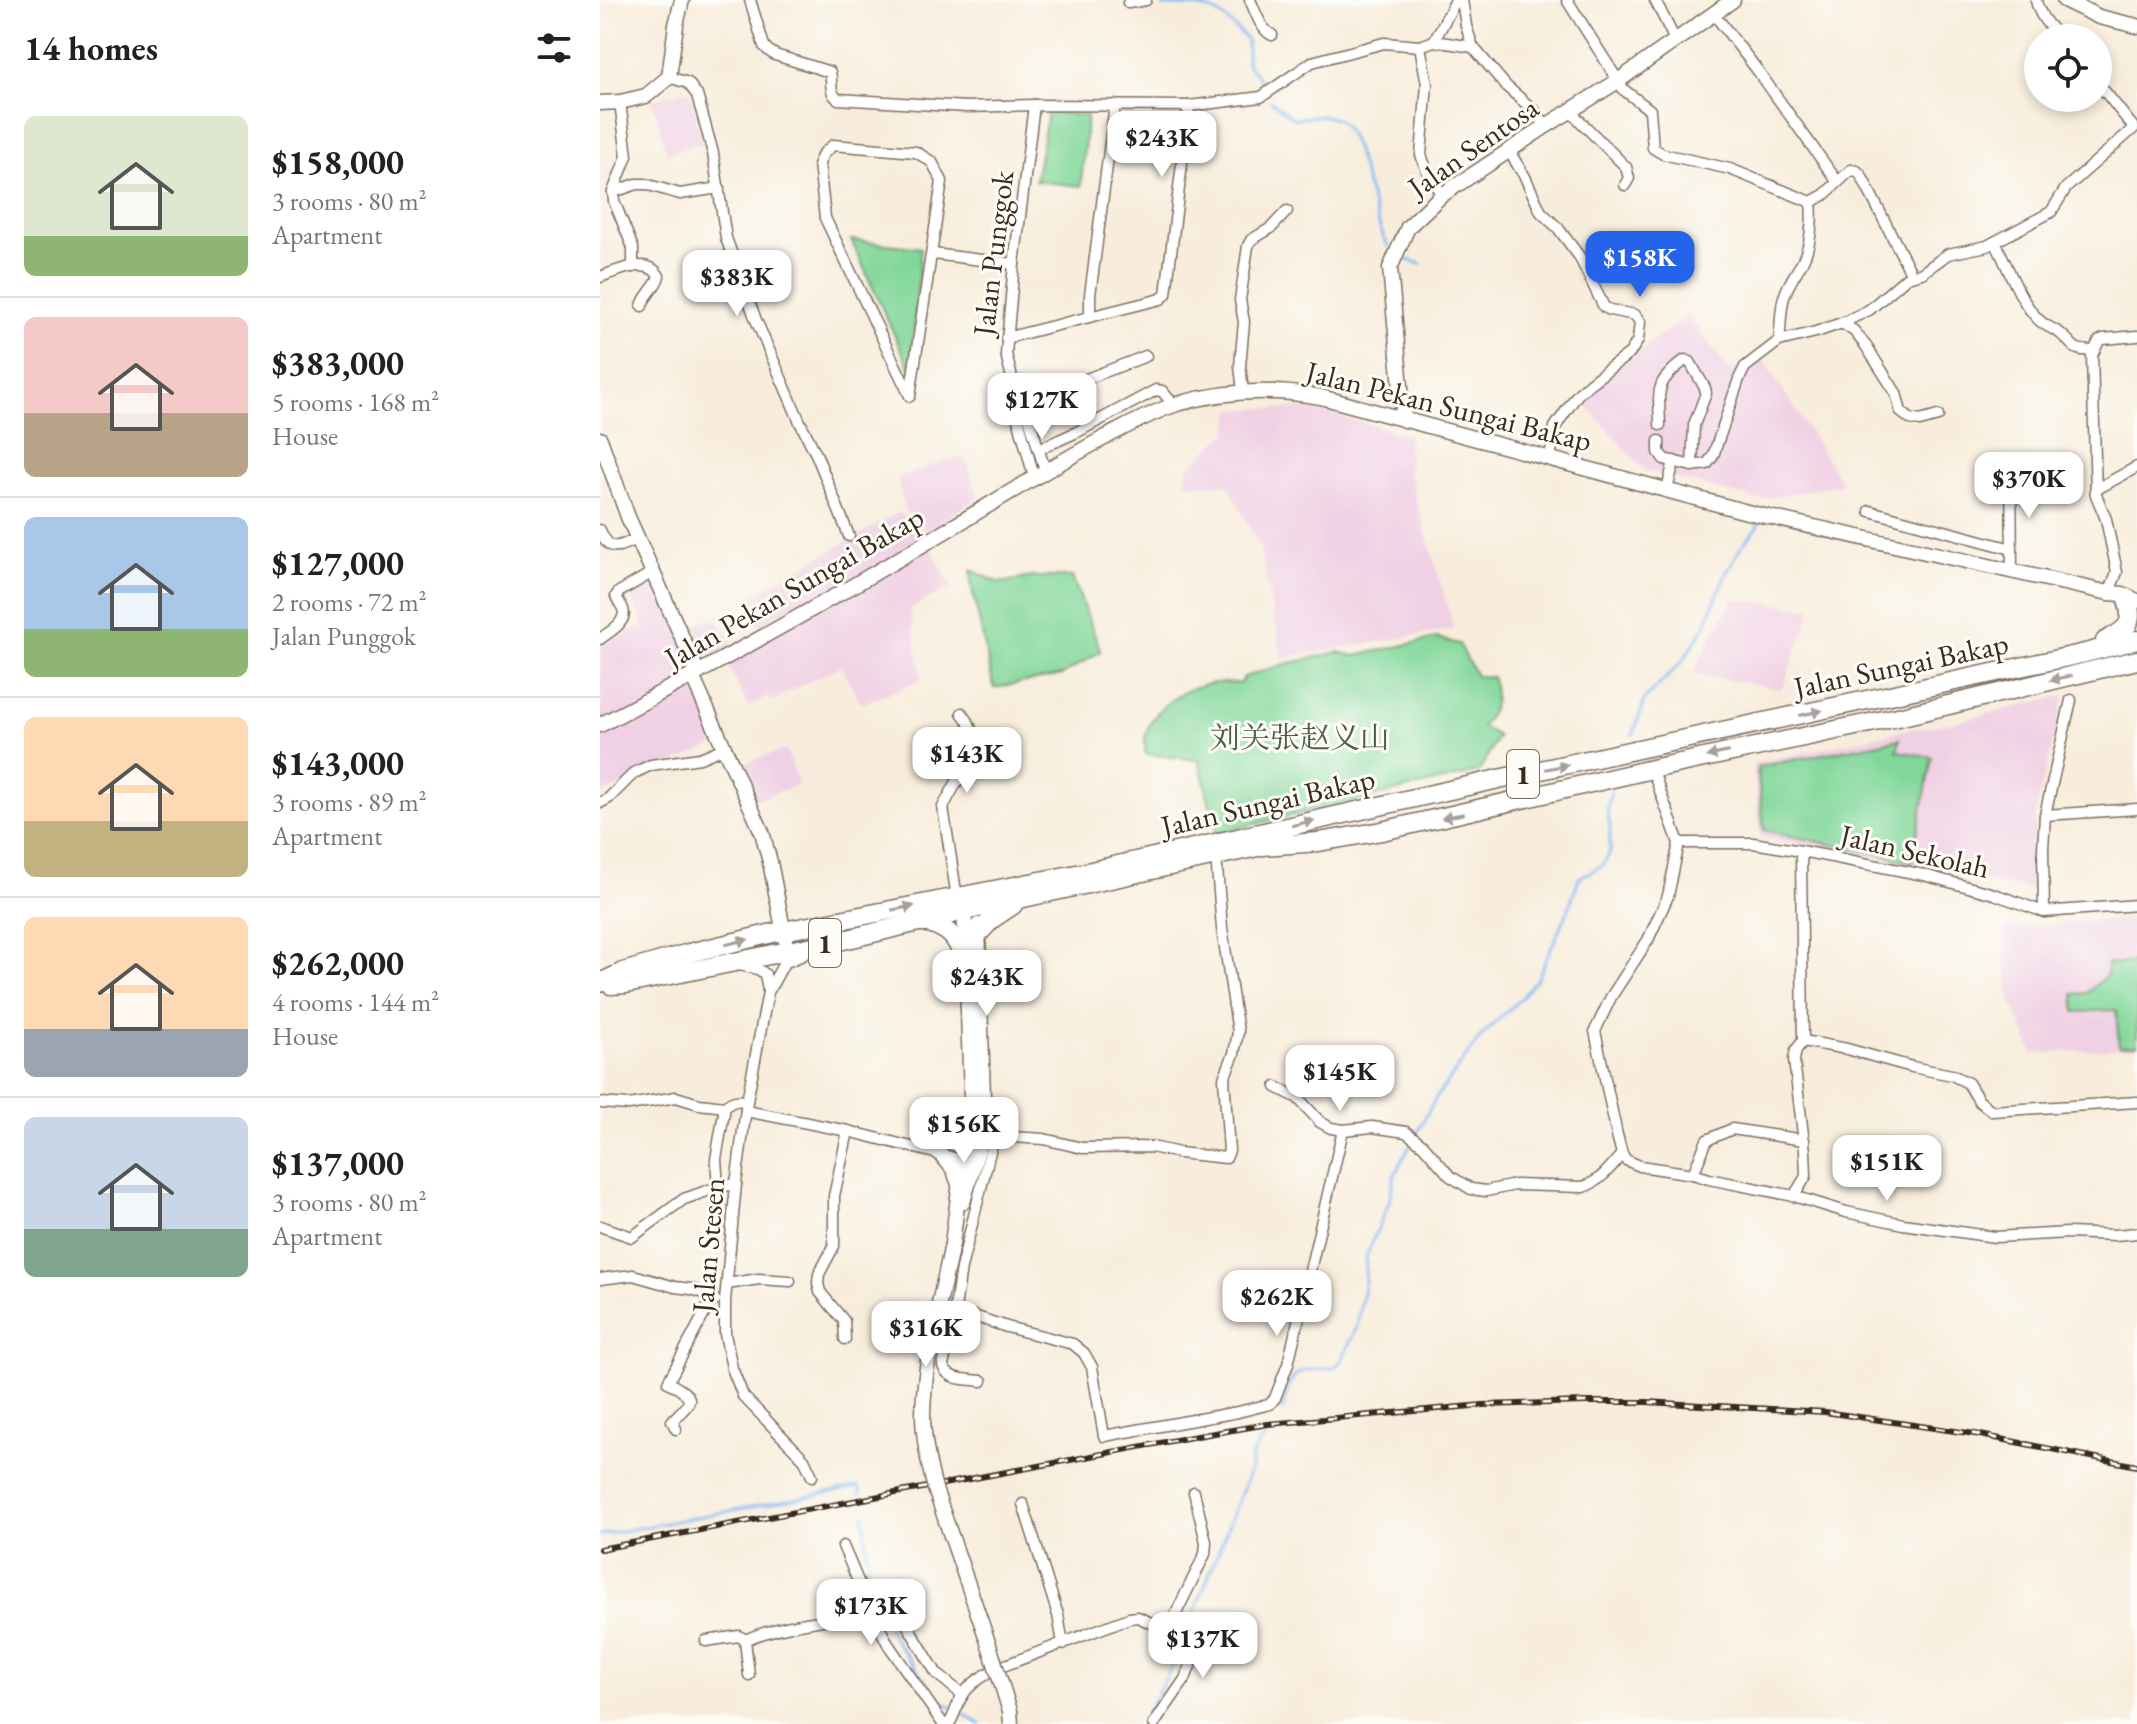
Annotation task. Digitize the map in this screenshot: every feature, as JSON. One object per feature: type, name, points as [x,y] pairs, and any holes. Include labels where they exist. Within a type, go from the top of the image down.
[{"type":"highway","points":[[2081,654],[2125,630],[2131,617],[2127,599]]},
{"type":"highway","name":"Jalan Sungai Bakap","points":[[600,984],[667,968],[784,932],[968,901],[1503,778],[2137,640]]},
{"type":"highway","name":"Jalan Sungai Bakap","points":[[667,968],[730,964],[848,939],[920,922],[968,901],[1027,898],[1262,846],[1319,842],[1382,831],[1898,717],[2137,660]]},
{"type":"highway","points":[[978,934],[1008,907],[1027,898]]},
{"type":"highway","points":[[920,922],[944,928],[953,936],[960,945],[966,969]]},
{"type":"main road","points":[[600,103],[646,96],[669,77],[682,0]]},
{"type":"main road","name":"Jalan Sentosa","points":[[1404,420],[1390,268],[1408,227],[1442,195],[1618,81],[1733,0]]},
{"type":"main road","points":[[2064,0],[2099,17],[2137,26]]},
{"type":"main road","name":"Jalan Pekan Sungai Bakap","points":[[600,725],[874,574],[1040,473],[1148,415],[1201,397],[1243,391],[1288,391],[1321,397],[1747,512],[2127,599]]},
{"type":"main road","points":[[600,439],[724,748],[762,832],[788,951]]},
{"type":"main road","points":[[956,1221],[968,1189],[983,1097],[978,934],[968,901]]},
{"type":"main road","points":[[968,901],[966,969],[974,1145],[963,1160],[956,1221],[925,1393],[925,1439],[936,1492],[990,1648],[1010,1711],[1011,1724]]},
{"type":"main road","points":[[940,1153],[954,1170],[959,1187]]},
{"type":"street","points":[[750,0],[764,46],[775,55],[830,72],[831,90],[838,99],[966,107],[1189,106],[1261,97],[1312,62],[1384,43],[1420,46],[1434,41],[1473,47]]},
{"type":"street","points":[[1128,3],[1146,0]]},
{"type":"street","points":[[1250,0],[1262,25],[1272,35]]},
{"type":"street","points":[[1434,41],[1459,0]]},
{"type":"street","points":[[1459,0],[1473,47],[1546,126]]},
{"type":"street","points":[[1567,0],[1624,90],[1650,110],[1653,148],[1663,154],[1730,169],[1811,202]]},
{"type":"street","points":[[1655,0],[1676,42]]},
{"type":"street","points":[[2036,0],[2047,24]]},
{"type":"street","points":[[1714,14],[1837,181]]},
{"type":"street","points":[[1420,46],[1427,84],[1421,155],[1442,195]]},
{"type":"street","points":[[669,77],[688,83],[697,95],[713,153],[726,238],[756,320],[849,536]]},
{"type":"street","points":[[1659,441],[1659,452],[1664,459],[1692,466],[1707,464],[1713,456],[1745,367],[1779,341],[1842,323],[1869,310],[1903,280],[1931,267],[1948,254],[1987,246],[2051,212],[2066,188],[2136,128],[2112,100]]},
{"type":"street","points":[[620,102],[627,156],[613,192],[633,248],[633,267]]},
{"type":"street","name":"Jalan Punggok","points":[[1034,105],[1006,354],[1019,406],[1018,418],[1040,473]]},
{"type":"street","points":[[1090,316],[1090,295],[1115,105]]},
{"type":"street","points":[[1006,338],[1161,299],[1166,294],[1189,106]]},
{"type":"street","points":[[1570,111],[1626,167],[1629,178],[1625,185]]},
{"type":"street","points":[[833,145],[916,152],[932,162],[942,181],[933,254],[910,396],[825,218],[819,163],[823,154],[833,145]]},
{"type":"street","points":[[1509,151],[1541,212],[1558,228],[1579,256],[1604,307],[1635,315],[1640,322],[1638,340],[1630,353],[1577,395],[1560,418],[1555,427],[1550,459]]},
{"type":"street","points":[[1811,202],[1824,195],[1851,170],[1857,171],[1912,275]]},
{"type":"street","points":[[613,192],[637,184],[680,194],[719,188]]},
{"type":"street","points":[[1779,341],[1783,300],[1809,240],[1811,202]]},
{"type":"street","points":[[1243,391],[1240,366],[1244,322],[1240,300],[1248,246],[1251,240],[1271,228],[1287,211]]},
{"type":"street","points":[[1995,242],[2027,306],[2041,322],[2062,335],[2071,347],[2093,351]]},
{"type":"street","points":[[933,254],[1014,264]]},
{"type":"street","points":[[600,277],[633,267],[655,269],[659,276],[657,284],[642,306]]},
{"type":"street","points":[[1842,323],[1854,331],[1866,346],[1896,393],[1901,412],[1910,419],[1920,421],[1938,416]]},
{"type":"street","points":[[2127,599],[2095,490],[2093,351],[2103,339],[2137,336]]},
{"type":"street","points":[[1019,406],[1146,356]]},
{"type":"street","points":[[893,359],[904,361],[916,357]]},
{"type":"street","points":[[1660,425],[1659,389],[1665,375],[1685,360],[1690,362],[1706,393],[1694,425],[1692,466]]},
{"type":"street","points":[[1039,449],[1156,390],[1162,391],[1174,405]]},
{"type":"street","name":"Jalan Punggok","points":[[1019,406],[1028,415],[1039,449],[1040,473]]},
{"type":"street","points":[[1077,432],[1084,449]]},
{"type":"street","points":[[1667,490],[1674,461]]},
{"type":"street","points":[[2095,490],[2137,467]]},
{"type":"street","points":[[2011,468],[2012,571]]},
{"type":"street","points":[[1870,511],[2012,549]]},
{"type":"street","points":[[600,530],[611,546],[638,538]]},
{"type":"street","points":[[600,639],[624,618],[625,611],[616,596],[619,592],[653,572]]},
{"type":"street","points":[[2044,912],[2045,815],[2071,700]]},
{"type":"street","points":[[962,713],[969,721],[973,752],[943,807],[968,901]]},
{"type":"street","points":[[600,803],[634,773],[651,765],[700,758],[724,748]]},
{"type":"street","points":[[1652,769],[1679,843],[1668,896],[1648,940],[1611,997],[1595,1031],[1622,1154],[1626,1160],[1640,1166],[1794,1196],[1846,1212],[1903,1224],[1995,1237],[2137,1233]]},
{"type":"street","points":[[2045,815],[2137,809]]},
{"type":"street","name":"Jalan Sekolah","points":[[1679,843],[1753,843],[1801,851],[1924,875],[1994,894],[2044,912],[2137,905]]},
{"type":"street","points":[[1794,1196],[1806,1176],[1794,1060],[1796,1050],[1803,1041],[1801,851]]},
{"type":"street","points":[[940,1153],[974,1145],[994,1136],[1044,1139],[1082,1148],[1152,1147],[1226,1158],[1229,1151],[1224,1078],[1234,1054],[1238,1032],[1222,928],[1216,856]]},
{"type":"street","name":"Jalan Stesen","points":[[812,1476],[804,1459],[743,1396],[732,1368],[725,1334],[725,1301],[736,1184],[768,992],[784,963],[848,939]]},
{"type":"street","points":[[730,964],[758,969],[765,974],[768,992]]},
{"type":"street","points":[[1803,1041],[1952,1075],[1968,1083],[1979,1101],[1992,1111],[2137,1102]]},
{"type":"street","points":[[1276,1087],[1298,1098],[1320,1122],[1331,1128],[1372,1127],[1406,1132],[1423,1145],[1450,1176],[1471,1189],[1486,1191],[1515,1185],[1583,1187],[1602,1177],[1622,1154]]},
{"type":"street","points":[[600,1103],[629,1105],[676,1097],[725,1107]]},
{"type":"street","points":[[718,1187],[716,1159],[725,1107],[737,1100],[747,1106],[963,1160]]},
{"type":"street","points":[[980,1127],[994,1136]]},
{"type":"street","points":[[1693,1174],[1707,1140],[1732,1129],[1804,1140]]},
{"type":"street","points":[[955,1308],[1007,1327],[1073,1344],[1084,1353],[1092,1367],[1104,1436],[1270,1404],[1288,1364],[1343,1130]]},
{"type":"street","points":[[845,1339],[844,1321],[820,1292],[818,1283],[819,1274],[834,1246],[834,1196],[848,1131]]},
{"type":"street","points":[[982,1381],[949,1376],[943,1366],[961,1268],[994,1136]]},
{"type":"street","points":[[600,1226],[632,1237],[684,1199],[736,1184]]},
{"type":"street","points":[[600,1279],[633,1275],[725,1301]]},
{"type":"street","points":[[727,1284],[759,1279],[790,1281]]},
{"type":"street","points":[[676,1429],[672,1421],[690,1400],[687,1394],[668,1382],[712,1299]]},
{"type":"street","points":[[1173,1632],[1205,1554],[1206,1542],[1194,1492]]},
{"type":"street","points":[[1023,1504],[1058,1615],[1063,1644]]},
{"type":"street","points":[[843,1546],[875,1606],[888,1644],[943,1724]]},
{"type":"street","points":[[745,1640],[892,1600],[937,1674],[961,1697]]},
{"type":"street","points":[[952,1719],[961,1697],[978,1679],[995,1669],[1138,1617],[1173,1632],[1197,1648],[1185,1679],[1154,1724]]},
{"type":"street","points":[[706,1641],[739,1636],[745,1640],[749,1675]]},
{"type":"shaded area","points":[[689,90],[703,143],[667,153],[652,100]]},
{"type":"shaded area","points":[[1687,315],[1731,372],[1760,353],[1842,484],[1757,500],[1644,470],[1580,398]]},
{"type":"shaded area","points":[[1308,408],[1409,435],[1409,474],[1454,629],[1282,658],[1260,547],[1228,485],[1186,484],[1187,469],[1228,432],[1232,409]]},
{"type":"shaded area","points":[[965,457],[979,498],[926,531],[915,515],[907,518],[897,478]]},
{"type":"shaded area","points":[[900,512],[908,520],[914,518],[952,586],[910,609],[922,680],[861,704],[841,666],[771,701],[768,697],[748,706],[727,664],[693,684],[717,744],[600,794],[600,647],[644,624],[629,591],[651,579],[684,632],[715,616],[733,645],[761,630],[746,598]]},
{"type":"shaded area","points":[[1733,599],[1812,609],[1782,689],[1693,674]]},
{"type":"shaded area","points":[[2065,695],[2035,812],[2034,890],[1761,837],[1753,764],[1905,730],[1941,725]]},
{"type":"shaded area","points":[[786,749],[799,784],[753,801],[737,766]]},
{"type":"shaded area","points":[[2137,919],[2137,1047],[2033,1054],[2010,998],[2003,928]]},
{"type":"green space","points":[[1048,112],[1087,116],[1081,186],[1035,181]]},
{"type":"green space","points":[[851,240],[921,248],[910,369]]},
{"type":"green space","points":[[971,570],[1000,583],[1033,577],[1072,577],[1101,651],[1062,675],[994,688],[971,584]]},
{"type":"green space","name":"刘关张赵义山","points":[[1437,638],[1459,644],[1476,676],[1492,677],[1494,703],[1482,727],[1498,736],[1479,772],[1217,833],[1199,760],[1146,754],[1145,740],[1155,716],[1164,706],[1189,690],[1215,683],[1241,683],[1244,677],[1281,665],[1338,652],[1355,656]]},
{"type":"green space","points":[[1900,739],[1897,751],[1932,757],[1912,862],[1764,830],[1757,767]]},
{"type":"green space","points":[[2137,962],[2137,1045],[2119,1046],[2116,1010],[2075,1012],[2074,994],[2087,993],[2107,975],[2107,964]]},
{"type":"waterway","points":[[1163,6],[1202,8],[1227,20],[1247,40],[1247,64],[1261,81],[1264,91]]},
{"type":"waterway","points":[[1271,101],[1294,119],[1327,117],[1337,120],[1345,128],[1359,158],[1389,247]]},
{"type":"waterway","points":[[1401,258],[1421,264]]},
{"type":"waterway","points":[[1633,735],[1645,699],[1682,662],[1705,626],[1724,578],[1759,521]]},
{"type":"waterway","points":[[1282,1410],[1296,1375],[1334,1368],[1341,1361],[1357,1327],[1366,1257],[1389,1202],[1395,1174],[1435,1099],[1482,1035],[1537,979],[1568,911],[1579,878],[1603,865],[1610,852],[1607,810],[1611,792]]},
{"type":"waterway","points":[[1186,1634],[1251,1468],[1252,1455],[1264,1439]]},
{"type":"waterway","points":[[600,1535],[859,1487],[861,1494]]},
{"type":"waterway","points":[[864,1515],[870,1586],[892,1636],[940,1701],[953,1707]]},
{"type":"waterway","points":[[1141,1724],[1183,1641]]},
{"type":"waterway","points":[[959,1711],[980,1724]]},
{"type":"railway","points":[[600,1549],[1268,1424],[1483,1405],[1647,1402],[1825,1412],[1975,1434],[2137,1466]]}]
